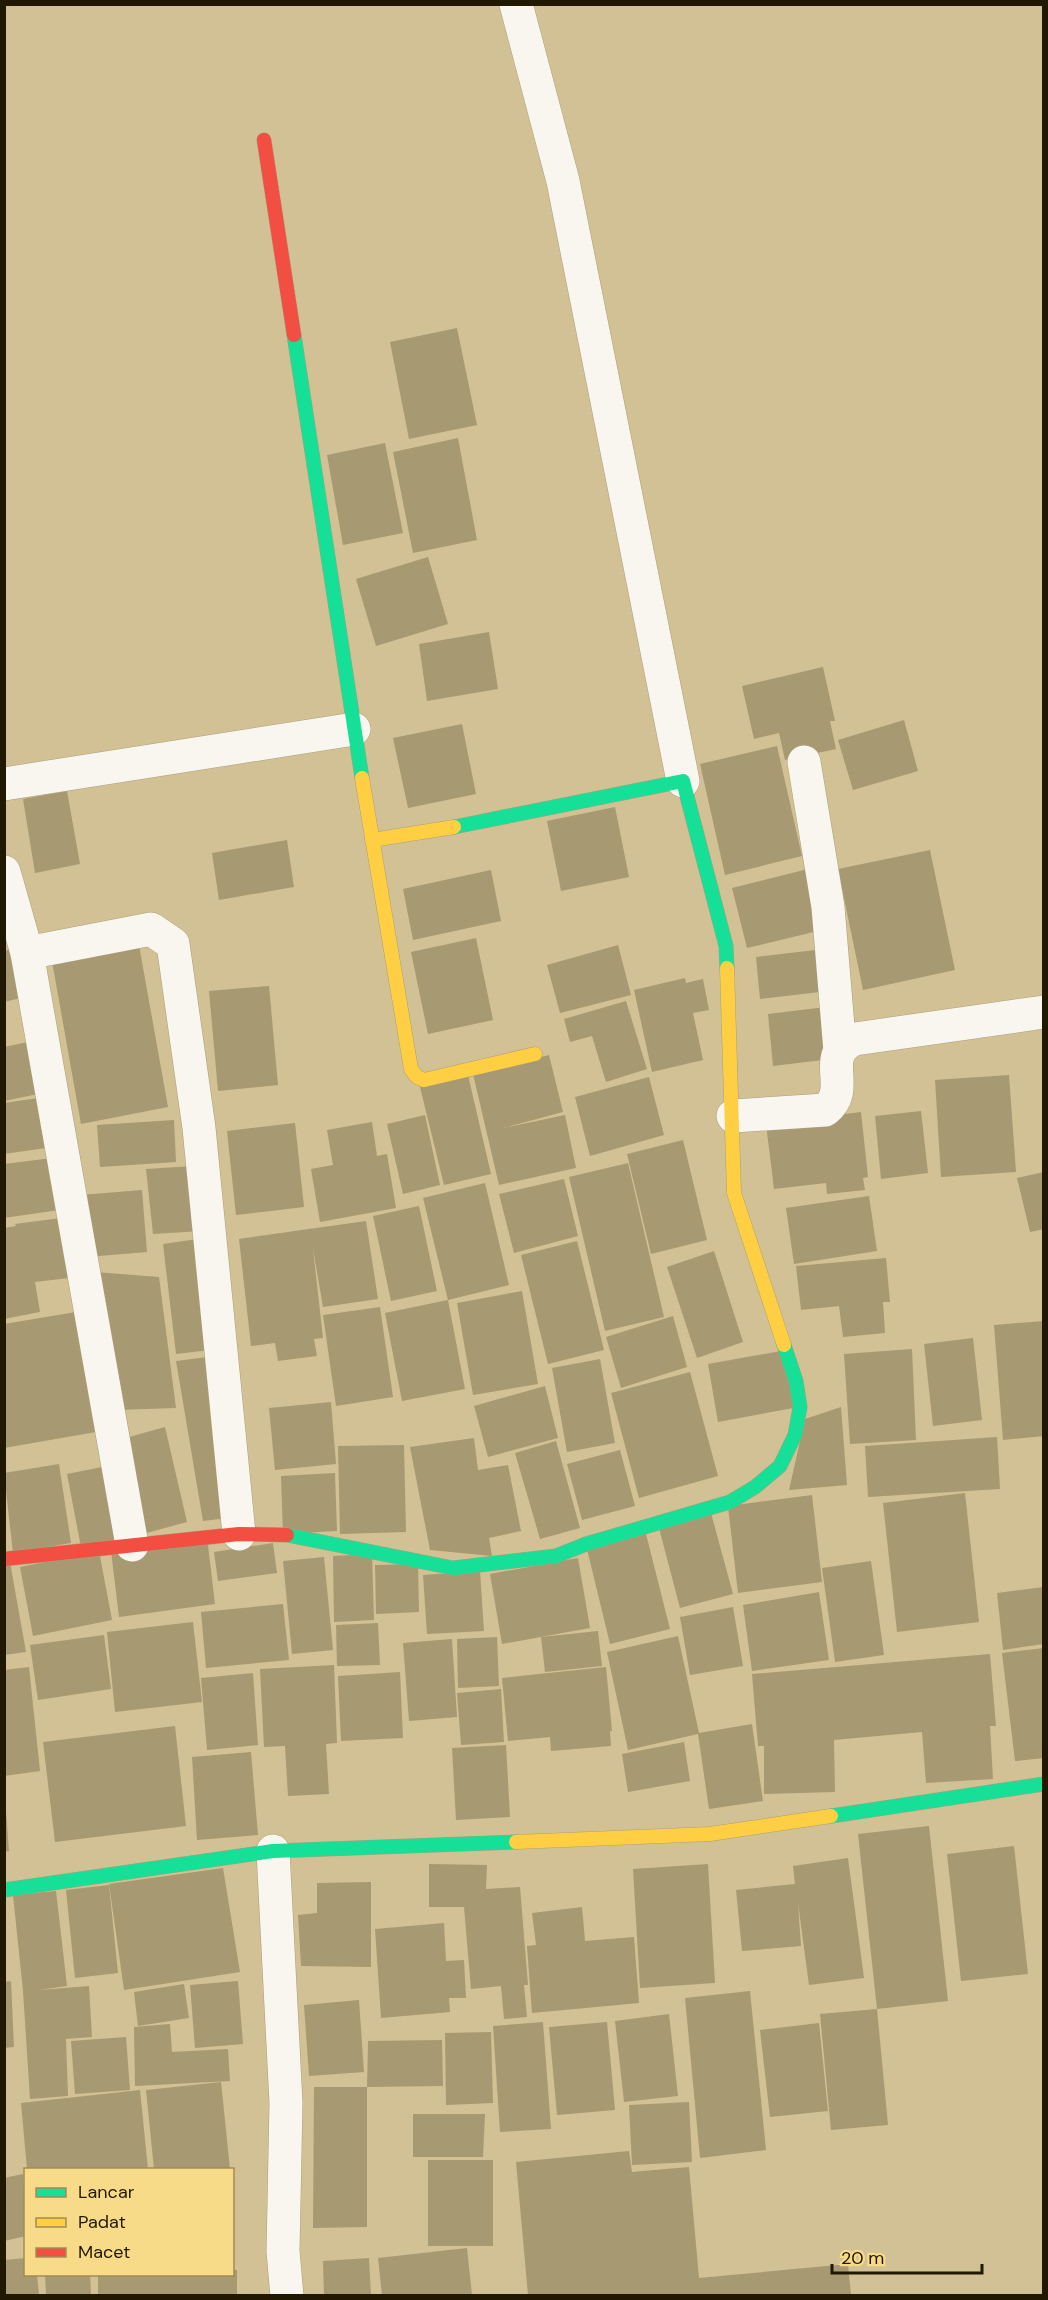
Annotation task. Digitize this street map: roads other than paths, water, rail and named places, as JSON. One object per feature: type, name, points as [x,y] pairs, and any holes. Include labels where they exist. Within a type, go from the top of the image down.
[{"type":"street","points":[[5,1556],[239,1534],[278,1533],[453,1568],[556,1557],[586,1544],[730,1502],[771,1475],[786,1456],[795,1435],[800,1407],[796,1381],[734,1193],[726,946],[683,781],[563,181],[516,4]]},
{"type":"street","points":[[264,140],[354,729],[413,1073],[424,1080],[535,1054]]},
{"type":"street","points":[[4,783],[354,729]]},
{"type":"street","points":[[804,762],[828,907],[840,1051]]},
{"type":"street","points":[[372,840],[410,836],[683,781]]},
{"type":"street","points":[[4,872],[27,953],[132,1545]]},
{"type":"street","points":[[27,953],[151,929],[173,944],[199,1128],[239,1534]]},
{"type":"street","points":[[733,1116],[825,1110],[835,1103],[838,1091],[836,1059],[846,1043],[869,1036],[1044,1012]]},
{"type":"street","points":[[4,1890],[273,1851],[710,1834],[1044,1784]]},
{"type":"street","points":[[273,1851],[286,2103],[283,2251],[287,2295]]}]
